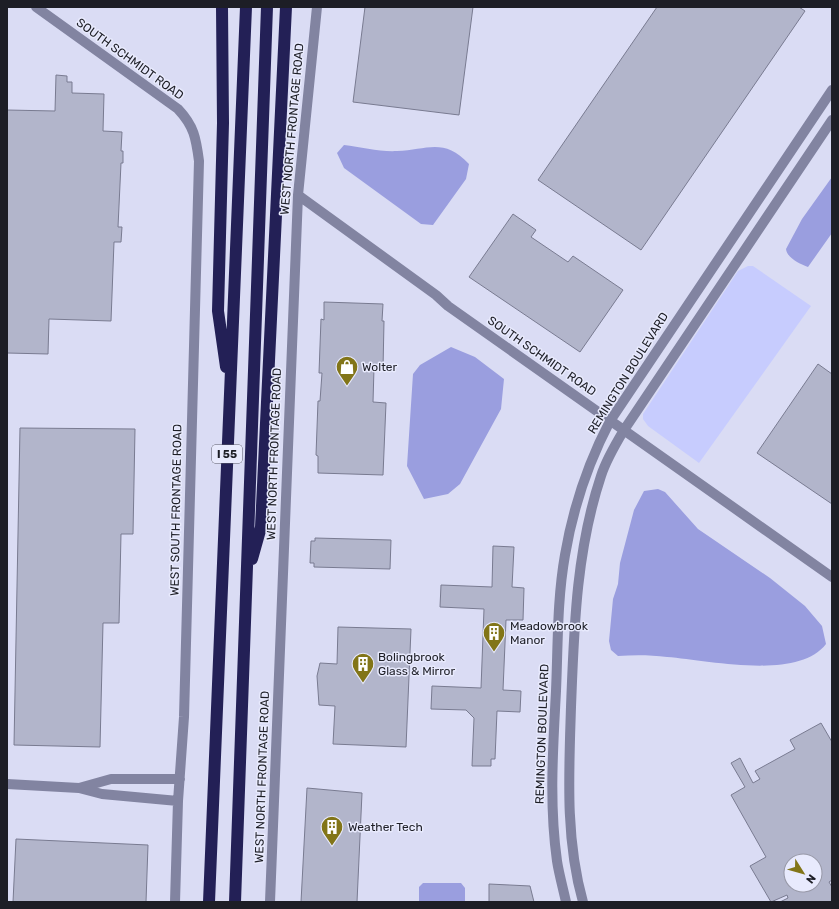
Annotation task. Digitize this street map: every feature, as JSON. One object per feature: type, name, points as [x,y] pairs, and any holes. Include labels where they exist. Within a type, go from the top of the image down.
[{"type":"highway","points":[[222,7],[223,123],[218,311],[231,394]]},
{"type":"highway","name":"I 55","points":[[209,902],[212,796],[225,535],[226,473],[231,394],[246,7]]},
{"type":"highway","name":"I 55","points":[[235,902],[267,7]]},
{"type":"highway","points":[[246,575],[261,527],[286,7]]},
{"type":"street","name":"SOUTH SCHMIDT ROAD","points":[[36,7],[160,96],[188,120]]},
{"type":"street","name":"WEST NORTH FRONTAGE ROAD","points":[[270,902],[298,195],[317,7]]},
{"type":"street","name":"REMINGTON BOULEVARD","points":[[566,902],[557,862],[552,791],[560,593],[565,556],[577,501],[596,450],[610,421],[832,90]]},
{"type":"street","name":"WEST SOUTH FRONTAGE ROAD","points":[[175,902],[178,802],[184,717],[199,161],[195,135],[188,120]]},
{"type":"street","points":[[583,902],[574,857],[569,818],[569,767],[575,614],[579,576],[586,535],[598,487],[610,455],[624,430],[832,120]]},
{"type":"street","name":"SOUTH SCHMIDT ROAD","points":[[298,195],[436,295],[448,306],[832,577]]},
{"type":"street","points":[[79,788],[111,779],[180,779]]},
{"type":"street","points":[[7,784],[79,788],[102,794],[178,802]]},
{"type":"shaded area","points":[[344,145],[391,151],[435,147],[451,150],[469,164],[466,179],[433,225],[421,224],[344,168],[337,153]]},
{"type":"shaded area","points":[[832,177],[832,233],[808,267],[791,258],[786,249],[802,219]]},
{"type":"shaded area","points":[[748,266],[753,266],[811,306],[699,463],[648,426],[643,419],[643,414],[738,271]]},
{"type":"shaded area","points":[[451,347],[475,357],[504,379],[501,409],[460,484],[448,494],[424,499],[407,466],[413,374],[420,365]]},
{"type":"shaded area","points":[[658,489],[665,492],[698,529],[770,578],[805,606],[822,626],[826,644],[813,655],[795,662],[751,666],[655,656],[618,656],[611,650],[609,641],[613,599],[618,584],[620,563],[634,510],[644,491]]},
{"type":"shaded area","points":[[423,883],[461,883],[465,888],[465,902],[419,902],[419,887]]},
{"type":"building","points":[[365,7],[473,7],[459,115],[353,102]]},
{"type":"building","points":[[657,7],[799,7],[805,11],[641,250],[538,180]]},
{"type":"building","points":[[56,75],[67,76],[67,82],[72,82],[72,93],[104,94],[103,131],[122,132],[121,151],[123,151],[123,163],[121,163],[118,227],[122,227],[121,242],[114,242],[111,321],[49,319],[48,354],[7,353],[7,110],[55,111]]},
{"type":"building","points":[[513,214],[536,230],[531,237],[568,262],[573,256],[623,290],[580,352],[469,277]]},
{"type":"building","name":"Wolter","points":[[324,302],[383,304],[383,369],[374,368],[373,402],[386,403],[383,475],[318,473],[318,456],[316,455],[318,401],[320,401],[322,373],[319,373],[321,319],[324,320]]},
{"type":"building","points":[[818,364],[832,374],[832,504],[757,453]]},
{"type":"building","points":[[20,428],[135,429],[133,534],[121,534],[119,623],[103,623],[100,747],[14,745]]},
{"type":"building","points":[[315,538],[391,540],[390,569],[314,567],[314,563],[310,563],[311,541],[315,541]]},
{"type":"building","name":"Meadowbrook Manor","points":[[493,546],[514,547],[512,587],[524,588],[523,620],[506,620],[503,690],[521,691],[520,712],[497,711],[495,759],[491,759],[491,766],[472,766],[474,718],[466,710],[431,709],[432,686],[481,688],[484,609],[440,607],[441,585],[492,587]]},
{"type":"building","name":"Bolingbrook Glass & Mirror","points":[[338,627],[411,629],[406,747],[333,744],[335,706],[319,705],[317,676],[320,663],[337,664]]},
{"type":"building","points":[[821,723],[832,742],[832,880],[829,882],[832,887],[832,902],[780,902],[788,898],[787,895],[771,902],[750,866],[766,857],[731,795],[745,787],[731,763],[740,758],[753,783],[760,779],[755,771],[795,749],[790,740]]},
{"type":"building","name":"Weather Tech","points":[[307,788],[362,793],[357,902],[301,902]]},
{"type":"building","points":[[16,839],[148,845],[146,902],[13,902]]},
{"type":"building","points":[[489,884],[530,886],[534,902],[489,902]]},
{"type":"place","name":"Wolter","points":[[347,386]]},
{"type":"place","name":"Meadowbrook Manor","points":[[494,652]]},
{"type":"place","name":"Bolingbrook Glass & Mirror","points":[[363,684]]},
{"type":"place","name":"Weather Tech","points":[[332,846]]}]
